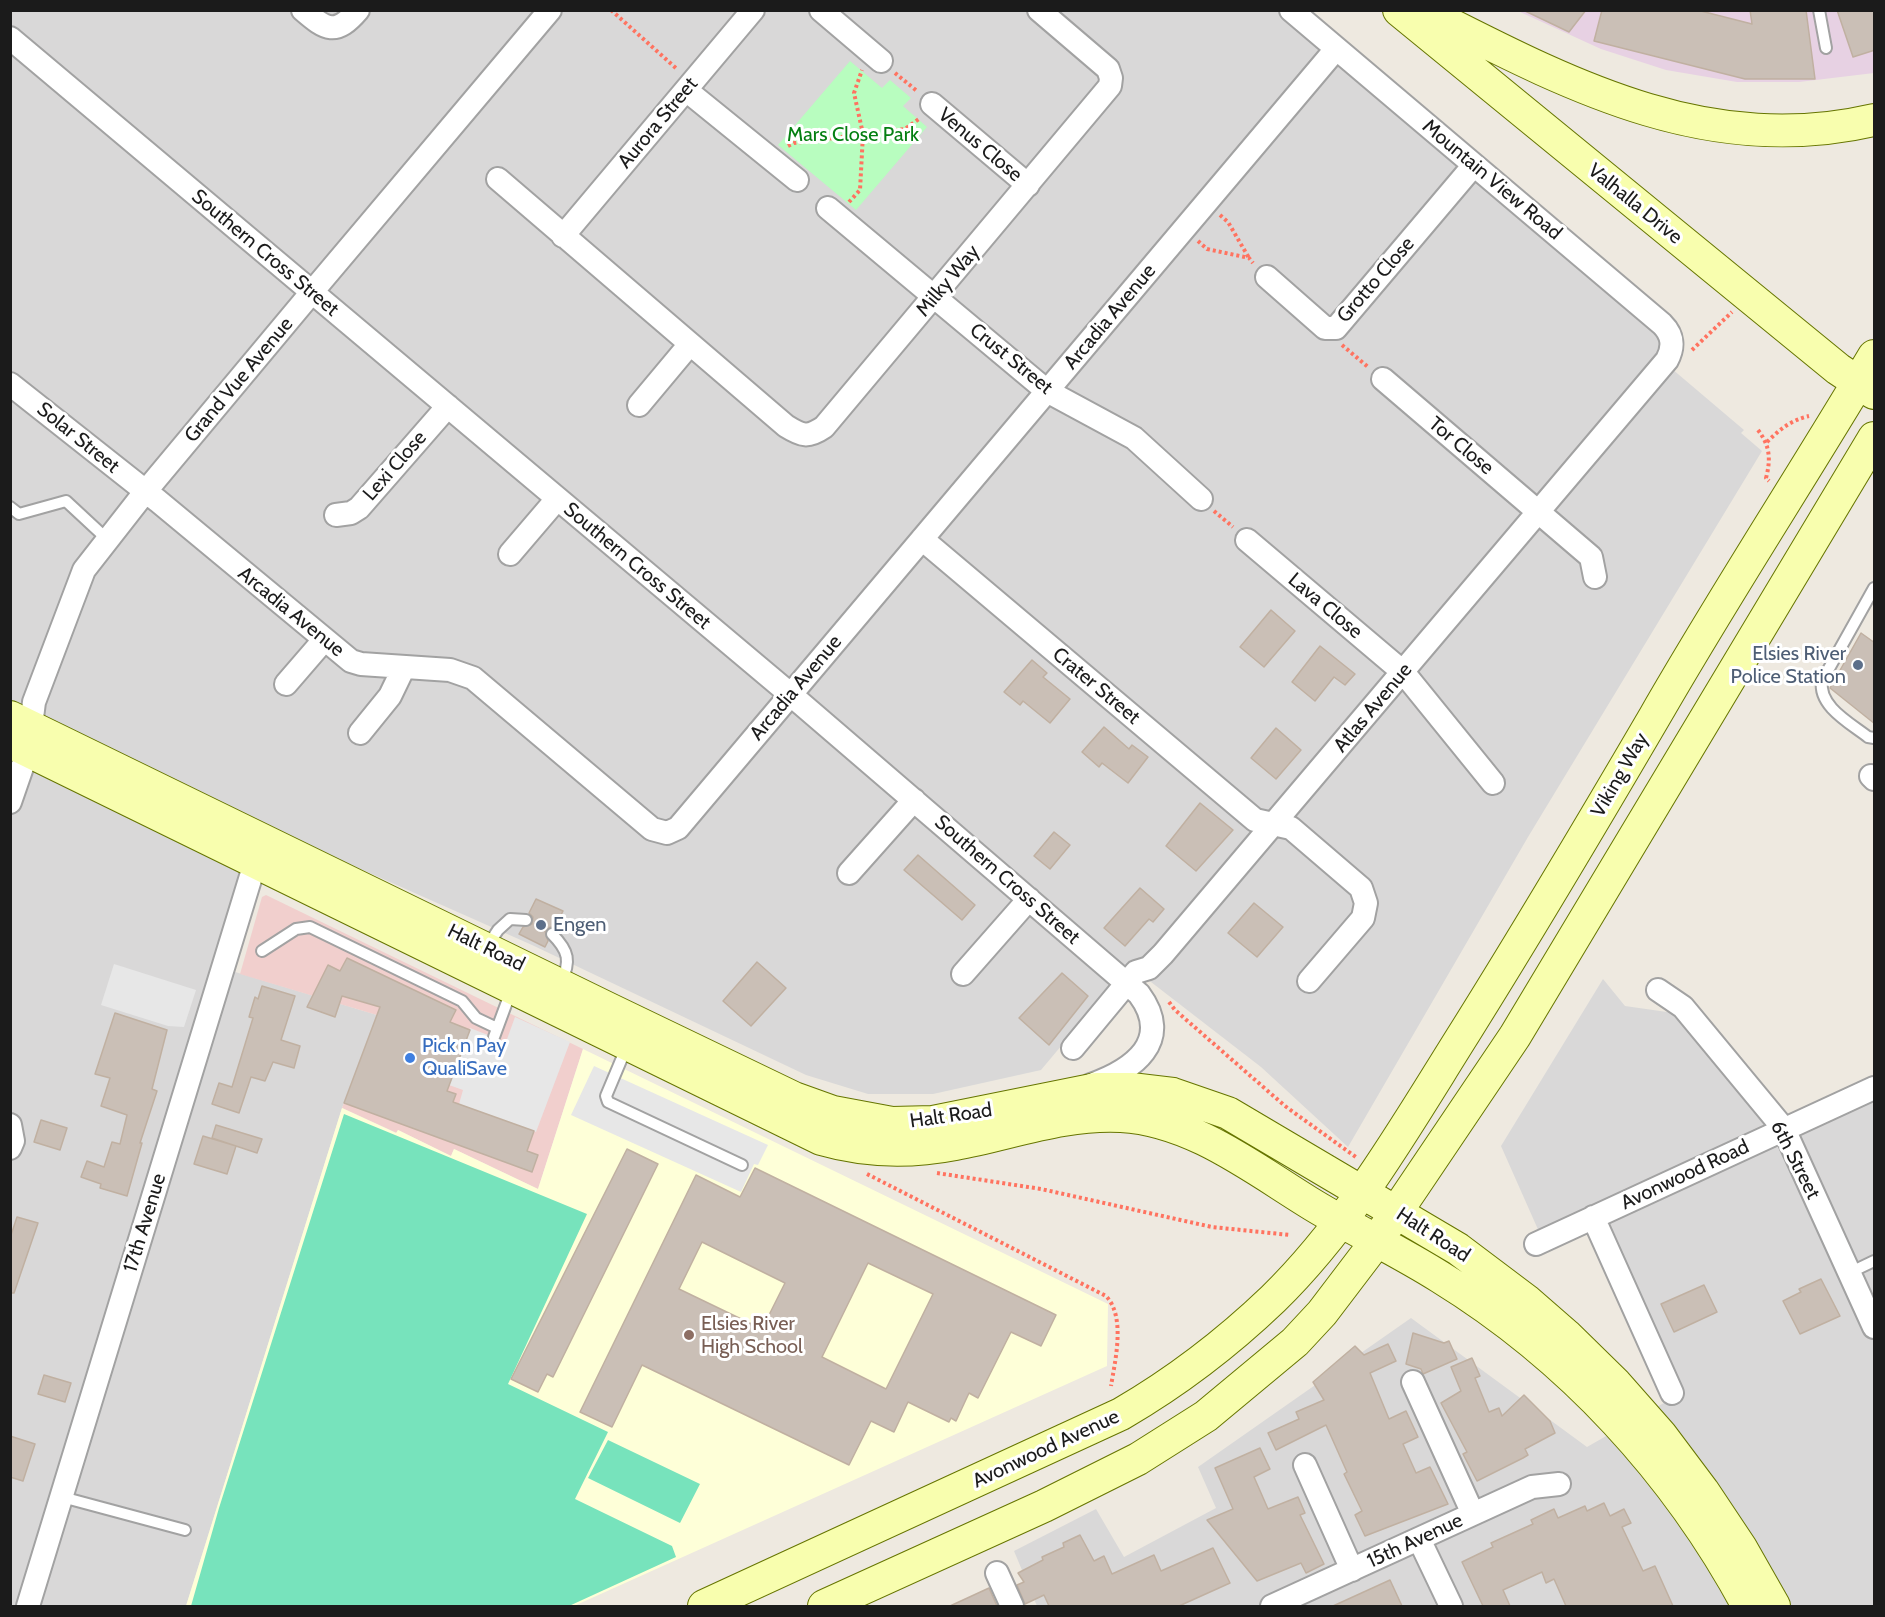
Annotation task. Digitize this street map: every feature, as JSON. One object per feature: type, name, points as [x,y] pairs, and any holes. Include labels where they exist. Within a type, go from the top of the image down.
[{"type":"main road","name":"Valhalla Drive","points":[[1399,10],[1829,362],[1867,388]]},
{"type":"main road","points":[[1422,10],[1559,79],[1659,115],[1745,128],[1787,129],[1828,127],[1875,120]]},
{"type":"main road","name":"Viking Way","points":[[1340,1221],[1361,1177],[1400,1135],[1485,1000],[1689,656],[1867,388],[1875,356]]},
{"type":"main road","points":[[824,1606],[1044,1506],[1127,1464],[1206,1416],[1295,1342],[1376,1242],[1515,1036],[1870,451]]},
{"type":"main road","name":"Halt Road","points":[[20,734],[259,850],[486,948],[794,1098],[862,1119],[933,1122],[1097,1089],[1153,1090],[1195,1100],[1228,1113],[1361,1177],[1397,1212],[1458,1249],[1527,1301],[1616,1384],[1661,1436],[1703,1491],[1741,1548],[1774,1606]]},
{"type":"main road","name":"Halt Road","points":[[259,850],[512,987],[627,1046],[821,1139],[848,1147],[876,1150],[931,1148],[1073,1118],[1122,1116],[1145,1119],[1199,1136],[1340,1221],[1463,1291],[1545,1353],[1597,1400],[1640,1447],[1689,1509],[1748,1606]]},
{"type":"main road","name":"Avonwood Avenue","points":[[704,1606],[1064,1442],[1153,1395],[1184,1374],[1273,1299],[1340,1221]]},
{"type":"street","points":[[303,10],[322,26],[330,28],[344,25],[358,10]]},
{"type":"street","name":"Grand Vue Avenue","points":[[10,802],[20,734],[77,584],[145,492],[550,10]]},
{"type":"street","name":"Aurora Street","points":[[563,236],[753,10]]},
{"type":"street","points":[[821,10],[871,66]]},
{"type":"street","name":"Milky Way","points":[[498,179],[786,426],[805,436],[824,427],[1110,86],[1111,78],[1108,69],[1039,10]]},
{"type":"street","name":"Mountain View Road","points":[[1291,10],[1667,329],[1677,358]]},
{"type":"street","name":"Southern Cross Street","points":[[10,38],[790,694],[1139,994],[1150,1011],[1151,1032],[1148,1045],[1138,1061],[1121,1073],[1061,1096]]},
{"type":"street","name":"Arcadia Avenue","points":[[145,492],[324,640],[356,663],[450,670],[473,678],[659,833],[667,833],[678,828],[1336,49]]},
{"type":"street","points":[[690,85],[797,180]]},
{"type":"street","name":"Venus Close","points":[[932,104],[1028,185]]},
{"type":"street","name":"Grotto Close","points":[[1268,277],[1325,328],[1336,328],[1474,165]]},
{"type":"street","name":"Crust Street","points":[[828,207],[1047,391],[1134,438],[1201,499]]},
{"type":"street","points":[[639,405],[690,344]]},
{"type":"street","name":"Atlas Avenue","points":[[1074,1048],[1136,972],[1149,968],[1538,512],[1677,358]]},
{"type":"street","name":"Tor Close","points":[[1383,380],[1591,557],[1595,577]]},
{"type":"street","name":"Solar Street","points":[[10,384],[145,492]]},
{"type":"street","name":"Lexi Close","points":[[336,515],[351,513],[359,508],[448,406]]},
{"type":"street","points":[[510,554],[558,499]]},
{"type":"street","name":"Crater Street","points":[[922,539],[1255,820],[1291,828],[1356,882],[1365,895],[1364,918],[1310,981]]},
{"type":"street","name":"Lava Close","points":[[1247,540],[1403,672],[1493,783]]},
{"type":"street","points":[[286,684],[324,640]]},
{"type":"street","points":[[360,733],[390,696],[404,667]]},
{"type":"street","points":[[849,873],[914,800]]},
{"type":"street","name":"17th Avenue","points":[[28,1606],[259,850]]},
{"type":"street","points":[[963,974],[1029,899]]},
{"type":"street","name":"6th Street","points":[[1658,990],[1683,1007],[1784,1129],[1875,1328]]},
{"type":"street","name":"Avonwood Road","points":[[1536,1244],[1875,1088]]},
{"type":"street","points":[[10,1125],[13,1141],[10,1148]]},
{"type":"street","points":[[1593,1217],[1672,1393]]},
{"type":"street","points":[[1413,1382],[1473,1514]]},
{"type":"street","points":[[1305,1464],[1352,1570]]},
{"type":"street","name":"15th Avenue","points":[[1272,1606],[1532,1486],[1559,1484]]},
{"type":"street","points":[[1419,1539],[1451,1606]]},
{"type":"street","points":[[997,1573],[1012,1606]]},
{"type":"lane","points":[[1819,10],[1826,48]]},
{"type":"lane","points":[[10,507],[19,514],[66,501],[109,540]]},
{"type":"lane","points":[[1875,588],[1822,681],[1821,689],[1831,707],[1868,737],[1875,738]]},
{"type":"lane","points":[[486,948],[498,930],[510,919],[526,920]]},
{"type":"lane","points":[[262,951],[296,929],[310,927],[462,1000],[476,1018],[496,1032],[512,987]]},
{"type":"lane","points":[[552,934],[567,952],[567,971],[560,985]]},
{"type":"lane","points":[[627,1046],[606,1096],[608,1102],[742,1165]]},
{"type":"lane","points":[[1850,1273],[1875,1262]]},
{"type":"lane","points":[[62,1497],[185,1530]]},
{"type":"path","points":[[611,10],[690,85]]},
{"type":"path","points":[[860,190],[863,134],[854,102],[871,66],[932,104]]},
{"type":"path","points":[[788,146],[794,143],[905,129],[916,123]]},
{"type":"path","points":[[1217,212],[1228,222],[1249,258],[1268,277]]},
{"type":"path","points":[[1195,237],[1207,249],[1249,258]]},
{"type":"path","points":[[1677,358],[1736,307]]},
{"type":"path","points":[[1340,343],[1383,380]]},
{"type":"path","points":[[1767,442],[1780,429],[1799,418],[1812,416]]},
{"type":"path","points":[[1758,430],[1767,442],[1770,461],[1766,478],[1775,486]]},
{"type":"path","points":[[1201,499],[1247,540]]},
{"type":"path","points":[[1149,968],[1174,1010],[1285,1107],[1335,1144],[1353,1153],[1361,1177]]},
{"type":"path","points":[[864,1168],[867,1174],[884,1185],[1106,1296],[1112,1302],[1117,1324],[1111,1386]]},
{"type":"path","points":[[926,1172],[1041,1189],[1212,1227],[1290,1235]]},
{"type":"shaded area","points":[[11,11],[1289,11],[1661,325],[1665,363],[1744,430],[1741,433],[1762,451],[1528,837],[1348,1147],[1261,1067],[1129,965],[1041,1070],[933,1094],[868,1094],[806,1075],[532,945],[11,714]]},
{"type":"shaded area","points":[[1518,11],[1874,11],[1874,73],[1799,82],[1737,82],[1666,70],[1601,49]]},
{"type":"shaded area","points":[[11,748],[255,862],[222,968],[377,1015],[342,1108],[186,1606],[11,1606]]},
{"type":"shaded area","points":[[266,895],[583,1049],[538,1189],[454,1149],[451,1156],[398,1130],[397,1133],[342,1108],[377,1015],[240,974],[262,897]]},
{"type":"shaded area","points":[[114,964],[196,990],[184,1027],[168,1026],[101,1005]]},
{"type":"shaded area","points":[[1603,979],[1625,1006],[1667,1012],[1685,1005],[1786,1129],[1874,1090],[1874,1606],[1037,1606],[1014,1551],[1096,1509],[1124,1557],[1216,1508],[1198,1467],[1411,1318],[1587,1447],[1676,1396],[1595,1219],[1544,1243],[1501,1146]]},
{"type":"shaded area","points":[[515,1017],[570,1042],[536,1132],[459,1104],[463,1090],[449,1085],[470,1028],[506,1042]]},
{"type":"shaded area","name":"Elsies River High School","points":[[583,1049],[1108,1304],[1107,1366],[574,1606],[186,1606],[342,1108],[396,1133],[398,1130],[451,1156],[454,1149],[538,1189]]},
{"type":"shaded area","points":[[594,1066],[768,1145],[758,1165],[754,1164],[741,1192],[571,1115]]},
{"type":"green space","name":"Mars Close Park","points":[[850,61],[882,88],[890,80],[911,98],[903,106],[927,127],[856,210],[778,145]]},
{"type":"green space","points":[[344,1114],[587,1214],[508,1384],[608,1432],[575,1499],[672,1546],[676,1557],[569,1606],[191,1606],[219,1508]]},
{"type":"green space","points":[[608,1440],[700,1484],[680,1523],[588,1478]]},
{"type":"building","points":[[1523,10],[1586,10],[1569,32]]},
{"type":"building","points":[[1602,10],[1697,10],[1752,24],[1750,10],[1806,10],[1815,79],[1745,79],[1594,41]]},
{"type":"building","points":[[1837,10],[1875,10],[1875,50],[1853,57]]},
{"type":"building","points":[[1271,610],[1295,631],[1264,667],[1240,647]]},
{"type":"building","name":"Elsies River Police Station","points":[[1861,633],[1875,643],[1875,724],[1830,688]]},
{"type":"building","points":[[1320,646],[1355,674],[1345,685],[1334,677],[1315,701],[1292,682]]},
{"type":"building","points":[[1032,660],[1047,673],[1043,677],[1070,699],[1050,723],[1023,701],[1020,705],[1004,692]]},
{"type":"building","points":[[1104,727],[1129,749],[1132,745],[1148,757],[1128,783],[1102,763],[1099,767],[1082,752]]},
{"type":"building","points":[[1276,728],[1301,750],[1276,779],[1251,758]]},
{"type":"building","points":[[1200,803],[1233,830],[1196,871],[1166,846]]},
{"type":"building","points":[[1054,832],[1070,845],[1050,869],[1034,856]]},
{"type":"building","points":[[918,855],[975,905],[962,920],[904,870]]},
{"type":"building","points":[[1140,888],[1164,909],[1153,922],[1149,919],[1125,946],[1104,928]]},
{"type":"building","points":[[536,899],[563,911],[555,927],[550,927],[545,931],[548,941],[545,947],[519,934],[523,927],[532,924],[533,917],[529,913]]},
{"type":"building","points":[[1254,903],[1283,927],[1257,957],[1228,933]]},
{"type":"building","name":"Pick n Pay QualiSave","points":[[347,958],[456,1010],[450,1022],[470,1030],[447,1091],[456,1094],[453,1102],[534,1131],[527,1151],[538,1155],[532,1172],[344,1103],[380,1007],[342,996],[335,1017],[307,1007],[328,965],[340,971]]},
{"type":"building","points":[[757,962],[786,988],[751,1026],[723,1001]]},
{"type":"building","points":[[1062,973],[1088,996],[1049,1045],[1019,1018]]},
{"type":"building","points":[[262,986],[295,996],[281,1040],[300,1046],[294,1068],[273,1062],[265,1081],[251,1077],[239,1113],[212,1104],[219,1083],[232,1087],[253,1018],[249,1017],[255,997],[258,999]]},
{"type":"building","points":[[115,1013],[167,1030],[152,1089],[157,1091],[140,1143],[142,1143],[127,1196],[100,1188],[101,1184],[81,1177],[87,1161],[104,1167],[112,1142],[120,1144],[127,1115],[101,1106],[110,1078],[95,1074]]},
{"type":"building","points":[[41,1120],[67,1128],[60,1150],[34,1142]]},
{"type":"building","points":[[216,1125],[262,1139],[257,1153],[212,1138]]},
{"type":"building","points":[[203,1136],[236,1146],[227,1174],[194,1164]]},
{"type":"building","points":[[627,1149],[658,1164],[553,1377],[547,1374],[538,1392],[511,1379]]},
{"type":"building","points":[[755,1168],[1056,1315],[1041,1346],[1011,1332],[978,1398],[969,1393],[956,1421],[951,1418],[949,1422],[908,1402],[894,1432],[871,1421],[849,1465],[642,1365],[612,1427],[580,1412],[696,1175],[740,1197]],"holes":[[[702,1242],[785,1283],[762,1329],[679,1289]],[[868,1263],[933,1294],[886,1389],[822,1357]]]},
{"type":"building","points":[[17,1217],[38,1223],[14,1293],[10,1293],[10,1238]]},
{"type":"building","points":[[1821,1279],[1840,1316],[1800,1334],[1783,1301],[1801,1292],[1799,1289]]},
{"type":"building","points":[[1704,1285],[1717,1312],[1674,1332],[1661,1304]]},
{"type":"building","points":[[1413,1333],[1444,1343],[1449,1341],[1457,1359],[1423,1374],[1421,1369],[1406,1364]]},
{"type":"building","points":[[1388,1344],[1396,1361],[1370,1373],[1389,1419],[1406,1411],[1418,1437],[1403,1444],[1416,1473],[1430,1467],[1448,1504],[1365,1536],[1355,1515],[1362,1511],[1344,1474],[1347,1472],[1326,1425],[1276,1450],[1268,1433],[1299,1419],[1296,1412],[1324,1400],[1313,1382],[1355,1346],[1364,1355]]},
{"type":"building","points":[[1472,1358],[1480,1376],[1475,1378],[1489,1412],[1499,1408],[1502,1416],[1524,1395],[1550,1421],[1555,1433],[1525,1449],[1528,1455],[1477,1481],[1463,1454],[1467,1452],[1441,1403],[1461,1391],[1451,1367]]},
{"type":"building","points":[[44,1375],[71,1383],[65,1402],[38,1394]]},
{"type":"building","points":[[10,1436],[35,1444],[23,1481],[10,1477]]},
{"type":"building","points":[[1260,1448],[1270,1469],[1254,1477],[1268,1509],[1298,1497],[1305,1513],[1300,1515],[1324,1564],[1306,1573],[1301,1563],[1257,1581],[1207,1520],[1233,1509],[1215,1468]]},
{"type":"building","points":[[1604,1503],[1610,1516],[1624,1509],[1631,1523],[1622,1527],[1643,1571],[1655,1566],[1673,1606],[1566,1606],[1554,1579],[1546,1583],[1542,1572],[1503,1590],[1510,1606],[1483,1606],[1462,1562],[1493,1547],[1491,1543],[1533,1524],[1531,1520],[1554,1509],[1558,1518],[1585,1506],[1587,1511]]},
{"type":"building","points":[[1080,1535],[1094,1561],[1104,1556],[1112,1574],[1154,1555],[1161,1571],[1213,1548],[1230,1583],[1179,1606],[1049,1606],[1044,1595],[1025,1604],[1017,1585],[1024,1582],[1018,1573],[1043,1560],[1042,1557],[1064,1547],[1063,1543]]},
{"type":"building","points":[[1390,1580],[1402,1606],[1333,1606]]},
{"type":"building","points":[[989,1588],[997,1606],[950,1606]]},
{"type":"place","name":"Elsies River Police Station","points":[[1858,665]]},
{"type":"place","name":"Engen","points":[[541,925]]},
{"type":"place","name":"Pick n Pay QualiSave","points":[[410,1058]]},
{"type":"place","name":"Elsies River High School","points":[[689,1335]]}]
